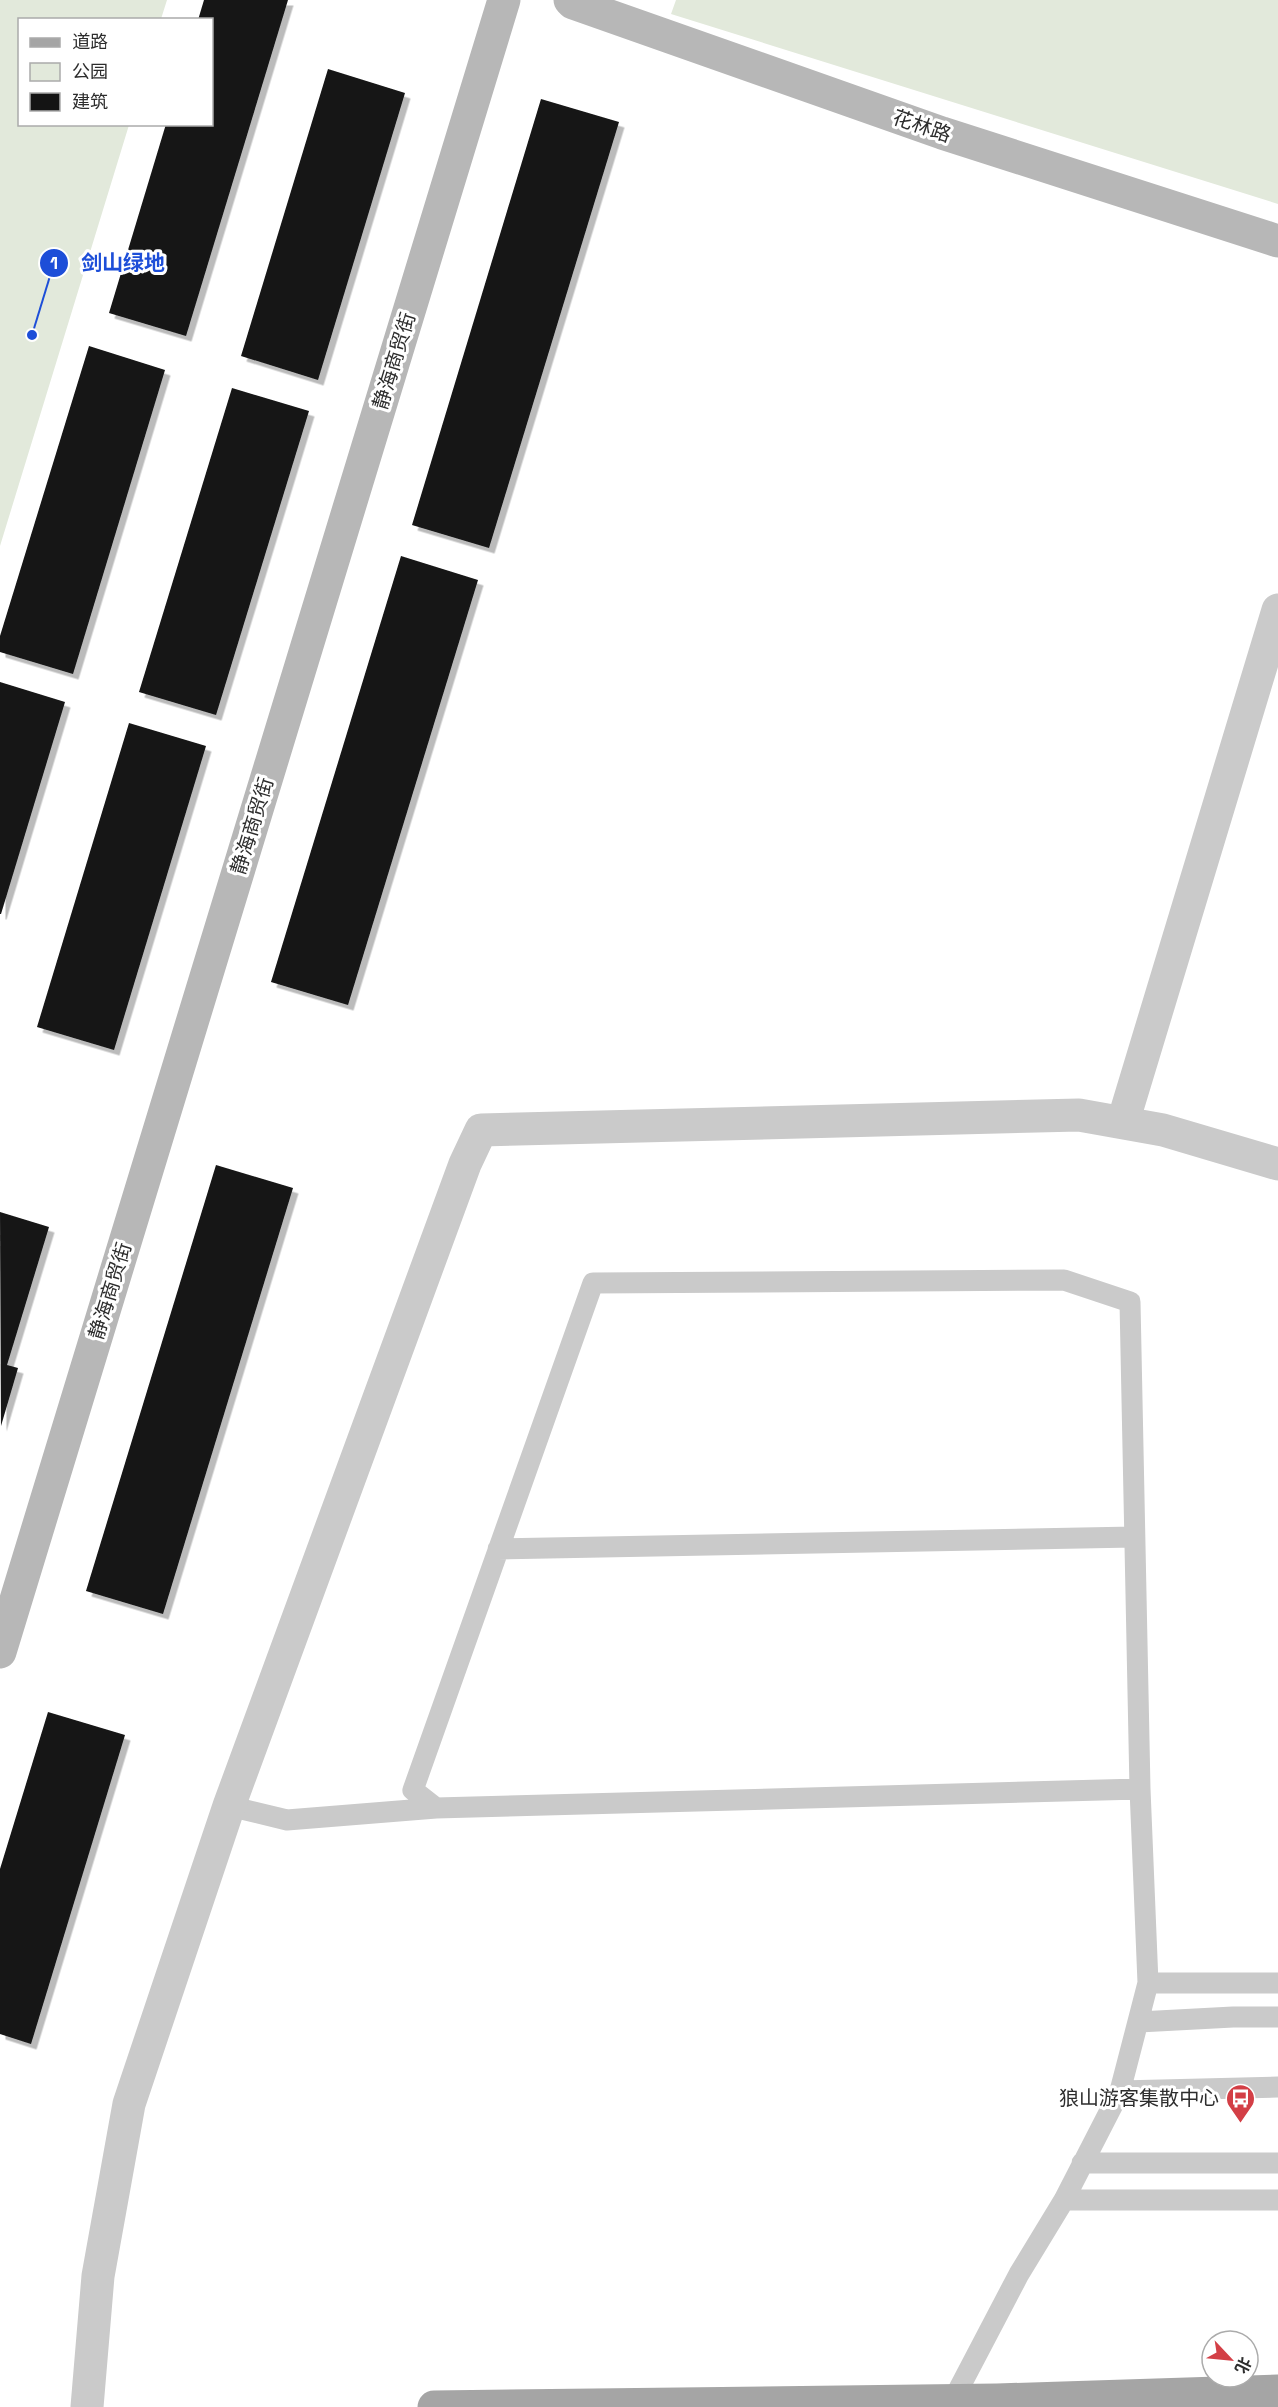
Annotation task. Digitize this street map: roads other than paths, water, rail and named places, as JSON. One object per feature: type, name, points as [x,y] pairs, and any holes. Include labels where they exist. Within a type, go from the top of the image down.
[{"type":"main road","points":[[434,2407],[953,2404],[1278,2391]]},
{"type":"street","name":"静海商贸街","points":[[0,1652],[504,0]]},
{"type":"street","name":"花林路","points":[[570,0],[584,7],[942,133],[1278,241]]},
{"type":"street","points":[[1123,1122],[1278,610]]},
{"type":"street","points":[[87,2407],[98,2276],[129,2104],[229,1806],[465,1164],[481,1130],[1079,1115],[1163,1130],[1278,1164]]},
{"type":"lane","points":[[436,1808],[413,1790],[593,1282],[1064,1280],[1130,1302],[1140,1789],[1148,1983],[1120,2091],[1065,2200],[1019,2274],[953,2404]]},
{"type":"lane","points":[[498,1549],[1134,1537]]},
{"type":"lane","points":[[229,1806],[287,1820],[436,1808],[1140,1789]]},
{"type":"lane","points":[[1148,1983],[1278,1983]]},
{"type":"lane","points":[[1139,2022],[1233,2017],[1278,2018]]},
{"type":"lane","points":[[1120,2091],[1278,2087]]},
{"type":"lane","points":[[1082,2163],[1278,2163]]},
{"type":"lane","points":[[1065,2200],[1278,2200]]},
{"type":"place","name":"剑山绿地","points":[[32,335]]},
{"type":"place","name":"狼山游客集散中心","points":[[1240,2124]]}]
